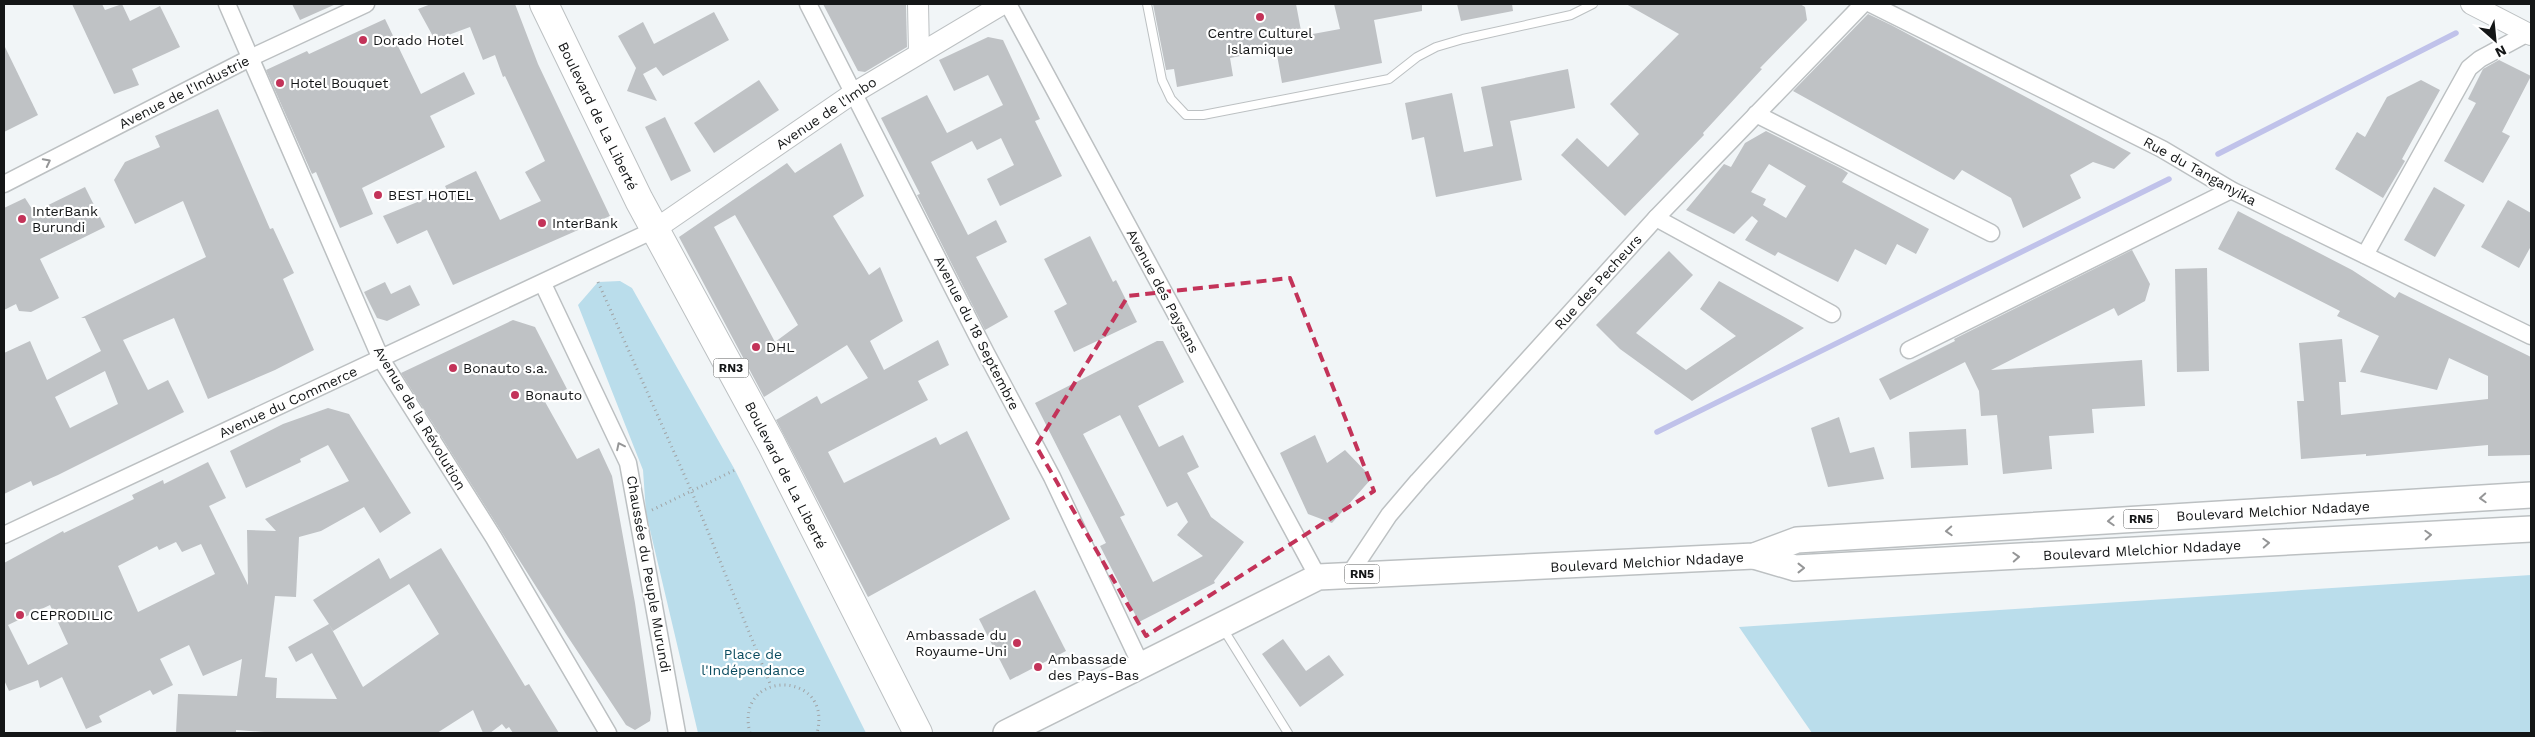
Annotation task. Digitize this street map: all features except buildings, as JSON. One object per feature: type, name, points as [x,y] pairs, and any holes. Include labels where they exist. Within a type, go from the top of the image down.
[{"type":"highway","name":"Boulevard de La Liberté","points":[[544,4],[654,230],[771,442],[918,733]]},
{"type":"main road","name":"Boulevard Melchior Ndadaye","points":[[1006,733],[1318,577],[1754,556],[1797,540],[2531,495]]},
{"type":"main road","name":"Boulevard Mlelchior Ndadaye","points":[[1754,556],[1795,568],[2531,529]]},
{"type":"street","name":"Avenue de la Révolution","points":[[227,4],[381,359],[494,538],[608,733]]},
{"type":"street","name":"Avenue de l'Industrie","points":[[4,184],[250,58],[366,4]]},
{"type":"street","name":"Avenue du 18 Septembre","points":[[808,4],[852,94],[1052,477],[1141,665]]},
{"type":"street","points":[[918,4],[919,53]]},
{"type":"street","name":"Avenue de l'Imbo","points":[[654,230],[852,94],[1003,4]]},
{"type":"street","name":"Avenue des Paysans","points":[[1008,4],[1318,577]]},
{"type":"street","name":"Rue des Pecheurs","points":[[1349,575],[1389,515],[1418,481],[1656,218],[1863,4]]},
{"type":"street","name":"Rue du Tanganyika","points":[[1871,4],[2177,158],[2231,190],[2531,336]]},
{"type":"street","points":[[2471,4],[2530,34]]},
{"type":"street","points":[[2365,255],[2469,68],[2480,59],[2530,34]]},
{"type":"street","points":[[1756,114],[1991,233]]},
{"type":"street","points":[[1910,350],[2231,190]]},
{"type":"street","points":[[1656,218],[1832,314]]},
{"type":"street","name":"Avenue du Commerce","points":[[4,535],[543,284],[654,230]]},
{"type":"street","name":"Chaussée du Peuple Murundi","points":[[543,284],[628,463],[677,733]]},
{"type":"lane","points":[[1147,4],[1162,80],[1171,99],[1186,115],[1202,115],[1388,79],[1417,57],[1436,48],[1463,39],[1571,16],[1593,4]]},
{"type":"lane","points":[[1221,626],[1288,733]]},
{"type":"path","points":[[598,282],[690,490],[771,686]]},
{"type":"path","points":[[638,514],[735,470]]},
{"type":"path","points":[[750,733],[747,723],[750,706],[760,693],[771,686],[786,684],[797,687],[809,695],[818,709],[820,720],[817,733]]},
{"type":"highlighted area","points":[[1290,278],[1374,491],[1146,636],[1036,446],[1128,296]]},
{"type":"green space","name":"Place de l'Indépendance","points":[[620,281],[632,288],[735,470],[866,733],[698,733],[646,513],[643,470],[578,305],[598,282]]},
{"type":"green space","points":[[2531,575],[2531,733],[1812,733],[1739,627]]},
{"type":"waterway","points":[[2218,154],[2456,33]]},
{"type":"waterway","points":[[1657,432],[2169,179]]},
{"type":"place","name":"Centre Culturel Islamique","points":[[1260,17]]},
{"type":"place","name":"Dorado Hotel","points":[[363,40]]},
{"type":"place","name":"Hotel Bouquet","points":[[280,83]]},
{"type":"place","name":"BEST HOTEL","points":[[378,195]]},
{"type":"place","name":"InterBank Burundi","points":[[22,219]]},
{"type":"place","name":"InterBank","points":[[542,223]]},
{"type":"place","name":"DHL","points":[[756,347]]},
{"type":"place","name":"Bonauto s.a.","points":[[453,368]]},
{"type":"place","name":"Bonauto","points":[[515,395]]},
{"type":"place","name":"CEPRODILIC","points":[[20,615]]},
{"type":"place","name":"Ambassade du Royaume-Uni","points":[[1017,643]]},
{"type":"place","name":"Ambassade des Pays-Bas","points":[[1038,667]]}]
